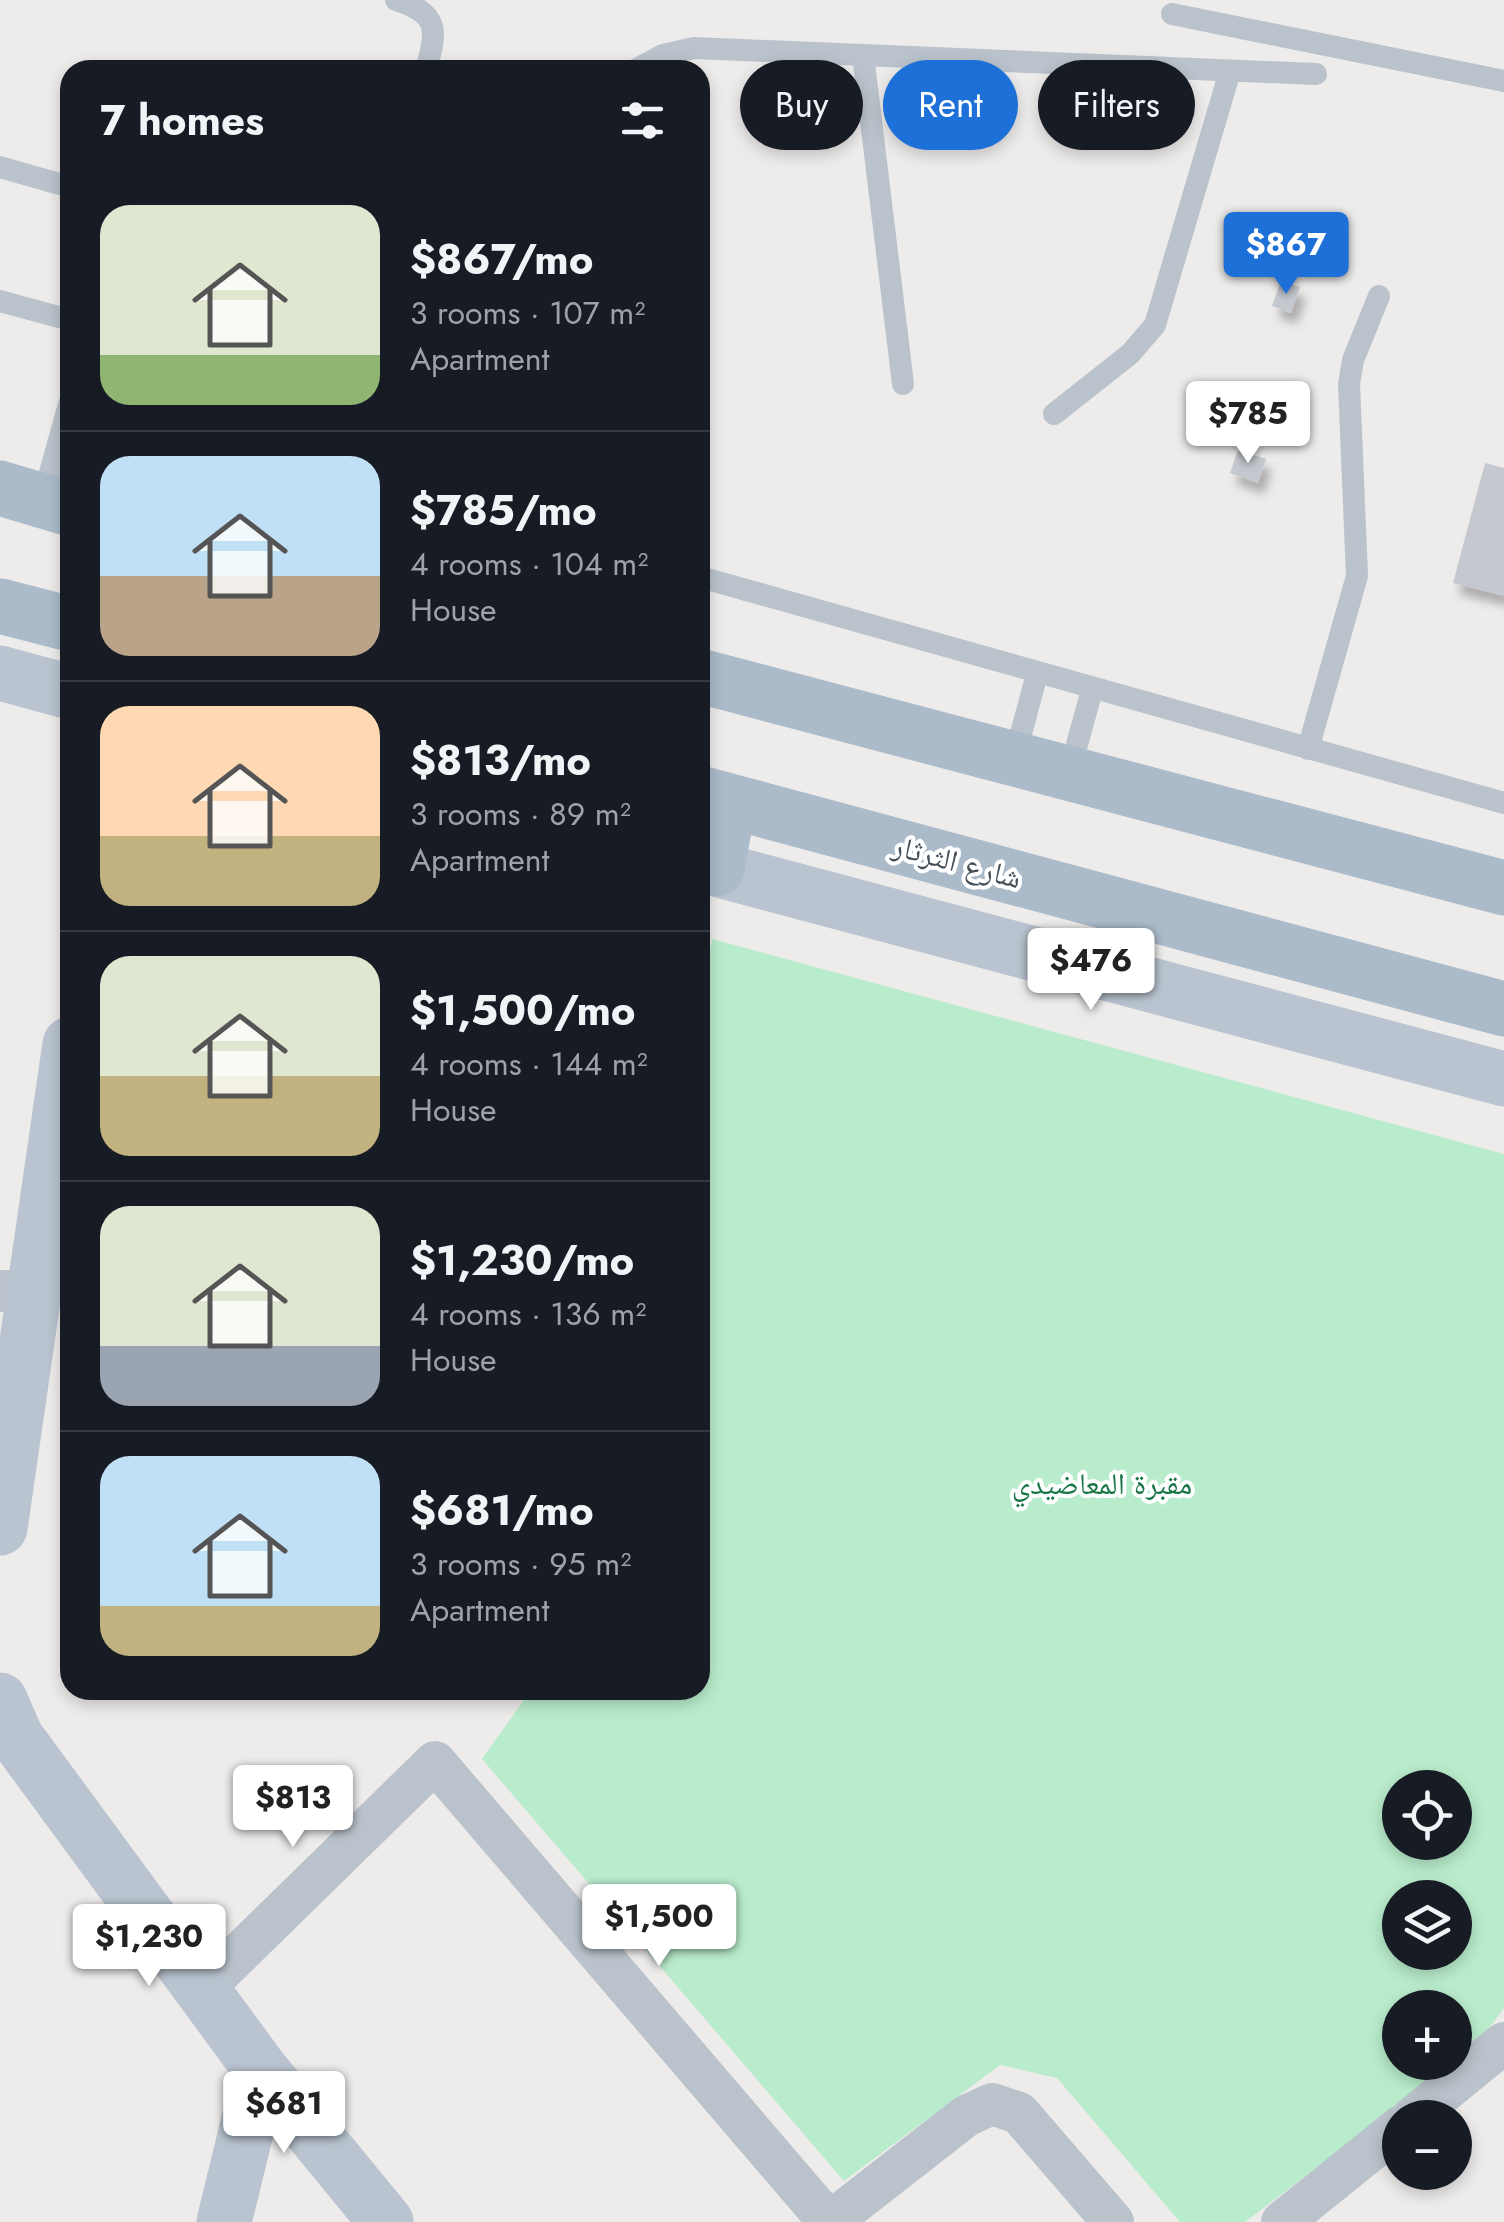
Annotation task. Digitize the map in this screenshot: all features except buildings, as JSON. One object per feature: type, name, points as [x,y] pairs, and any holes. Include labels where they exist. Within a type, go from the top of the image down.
[{"type":"main road","points":[[0,606],[60,621]]},
{"type":"main road","points":[[710,679],[1070,770],[1504,888]]},
{"type":"main road","points":[[710,844],[714,797]]},
{"type":"main road","name":"شارع الثرثار","points":[[714,797],[1504,1009]]},
{"type":"street","points":[[0,673],[60,689]]},
{"type":"street","points":[[710,868],[1504,1078]]},
{"type":"street","points":[[0,1528],[18,1291],[60,1092]]},
{"type":"street","points":[[0,1700],[16,1736],[261,2070],[386,2222]]},
{"type":"street","points":[[202,1990],[434,1762],[829,2222],[966,2116],[992,2104],[1019,2113],[1113,2222]]},
{"type":"street","points":[[1434,2100],[1504,2043]]},
{"type":"street","points":[[224,2222],[261,2070]]},
{"type":"street","points":[[1282,2222],[1382,2141]]},
{"type":"lane","points":[[396,0],[422,10],[432,24],[434,42],[429,60]]},
{"type":"lane","points":[[1172,14],[1504,81]]},
{"type":"lane","points":[[654,60],[694,48],[1316,74]]},
{"type":"lane","points":[[863,56],[903,384]]},
{"type":"lane","points":[[1054,414],[1130,354],[1155,326],[1230,70]]},
{"type":"lane","points":[[0,168],[60,184]]},
{"type":"lane","points":[[1308,750],[1357,576],[1349,384],[1354,360],[1379,296]]},
{"type":"lane","points":[[0,301],[60,317]]},
{"type":"lane","points":[[37,499],[60,431]]},
{"type":"lane","points":[[710,581],[1504,803]]},
{"type":"lane","points":[[1015,756],[1037,674]]},
{"type":"lane","points":[[1070,770],[1092,690]]},
{"type":"green space","name":"مقبرة المعاضيدي","points":[[712,939],[1504,1154],[1504,2008],[1472,2049],[1472,1990],[1382,1990],[1382,2080],[1432,2080],[1405,2100],[1382,2100],[1382,2118],[1245,2222],[1180,2222],[1057,2078],[1000,2065],[844,2181],[482,1759],[524,1700],[710,1700]]}]
